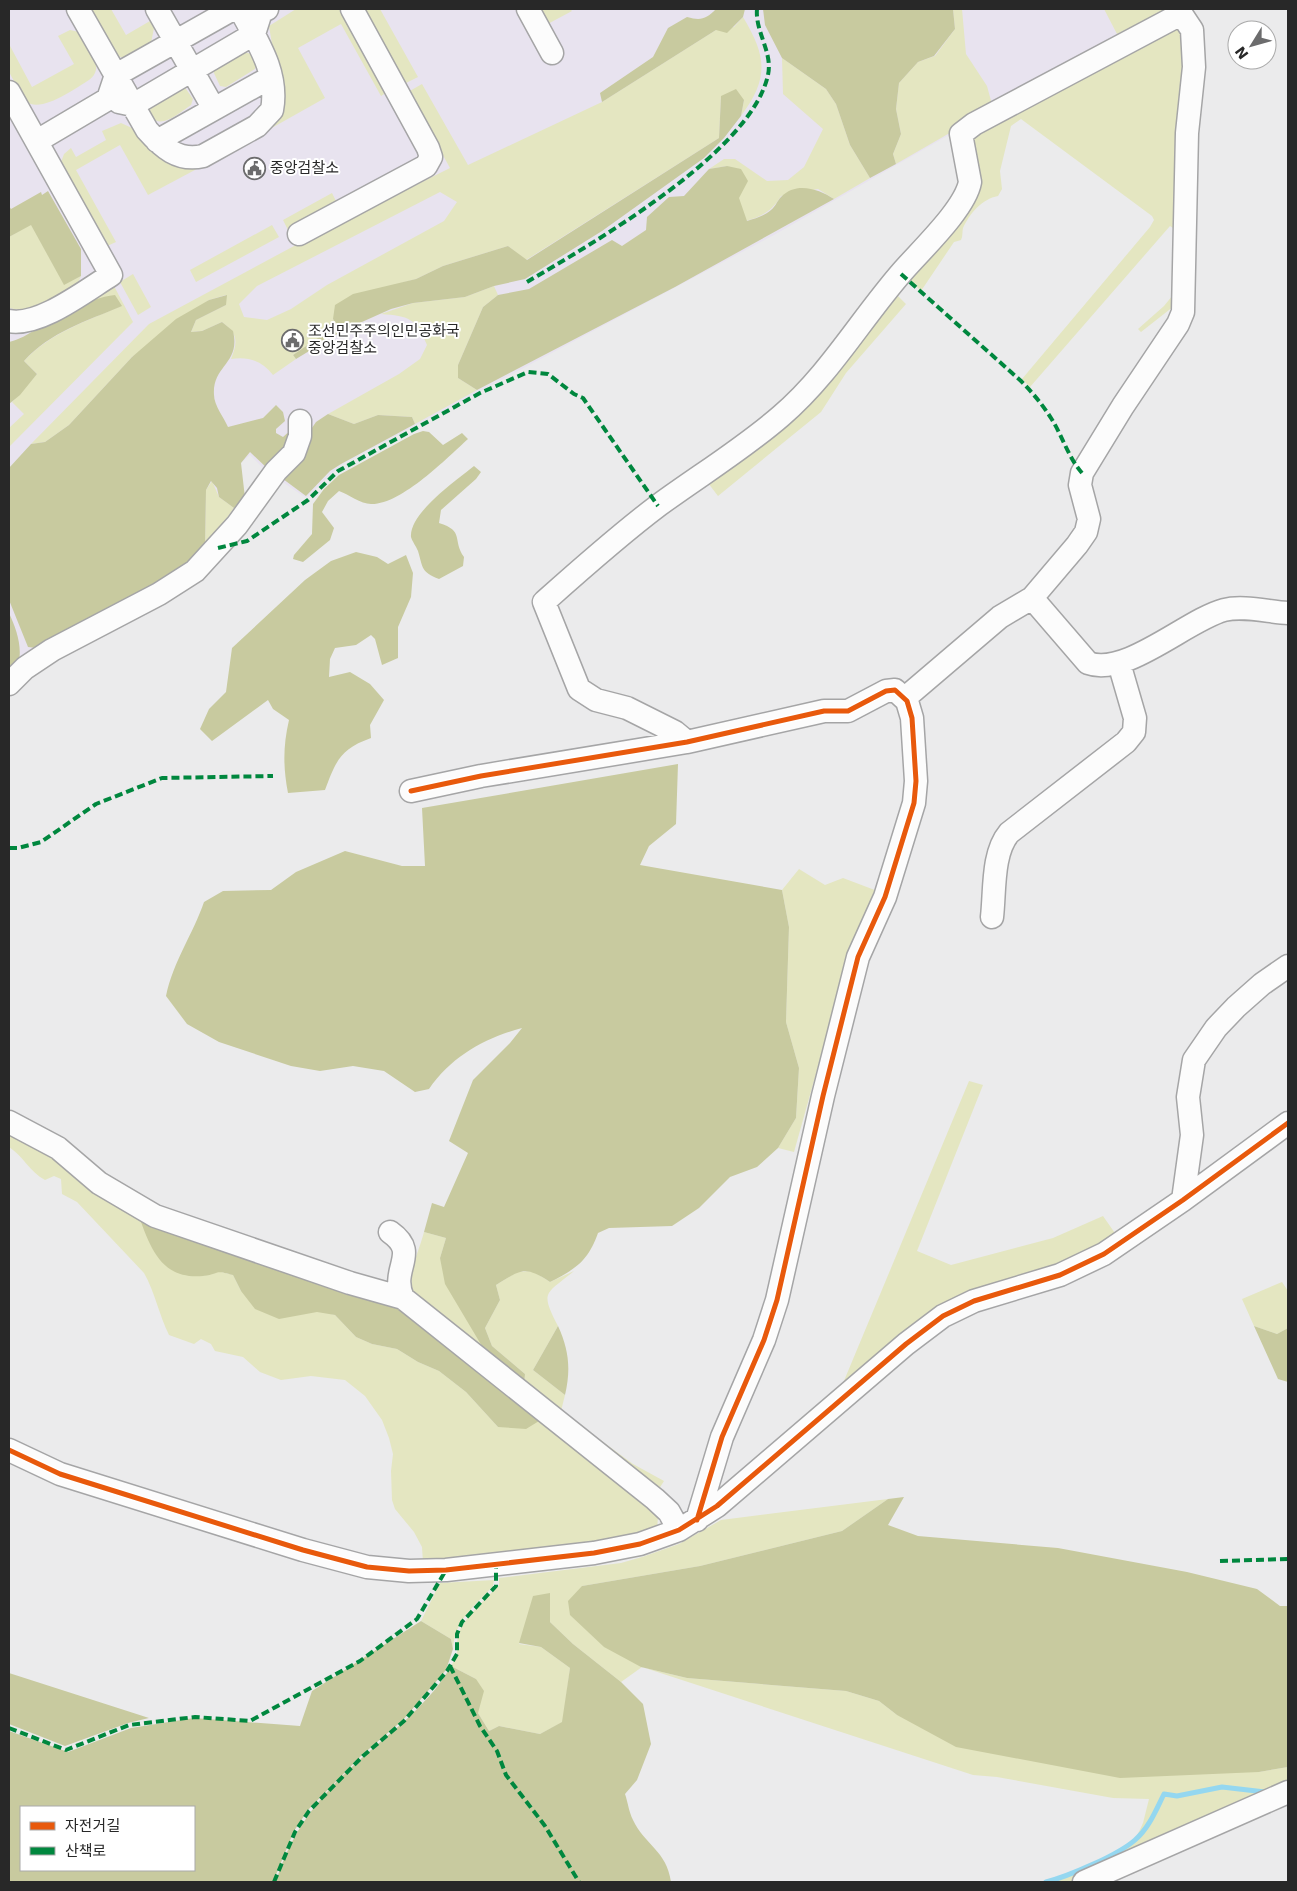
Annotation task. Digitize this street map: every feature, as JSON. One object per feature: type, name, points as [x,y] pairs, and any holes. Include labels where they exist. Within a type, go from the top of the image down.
[{"type":"street","points":[[78,9],[147,130],[157,141],[184,158],[203,156],[266,118],[272,110],[274,98],[271,77],[262,49],[254,34],[254,10]]},
{"type":"street","points":[[157,9],[214,109]]},
{"type":"street","points":[[37,140],[108,99],[116,76],[233,9]]},
{"type":"street","points":[[299,234],[426,166],[431,157],[428,148],[352,9]]},
{"type":"street","points":[[528,9],[552,53]]},
{"type":"street","points":[[687,742],[675,732],[627,708],[596,700],[579,689],[544,602],[658,506],[761,433],[783,415],[803,394],[864,323],[883,295],[948,220],[964,197],[970,182],[961,134],[974,124],[1179,12],[1192,30],[1194,66],[1187,133],[1183,312],[1178,324],[1123,406],[1082,473],[1080,485],[1088,519],[1086,532],[1032,598],[1000,617],[905,698]]},
{"type":"street","points":[[108,99],[132,105],[254,34]]},
{"type":"street","points":[[157,141],[271,77]]},
{"type":"street","points":[[9,92],[112,275],[38,318],[20,323],[9,321]]},
{"type":"street","points":[[9,684],[26,668],[52,650],[159,594],[196,571],[237,525],[276,471],[294,453],[300,436],[300,421]]},
{"type":"street","points":[[1032,598],[1088,663],[1095,666],[1120,662],[1223,610],[1288,613]]},
{"type":"street","points":[[992,917],[1002,840],[1126,742],[1134,732],[1135,718],[1120,662]]},
{"type":"street","points":[[411,791],[481,776],[687,742],[824,711],[848,711],[886,691],[895,690],[905,698],[912,718],[916,781],[914,803],[885,897],[858,957],[810,1151],[776,1300],[764,1340],[722,1437],[688,1525]]},
{"type":"street","points":[[1183,1200],[1192,1135],[1188,1097],[1194,1060],[1216,1028],[1236,1007],[1262,984],[1288,966]]},
{"type":"street","points":[[9,1122],[58,1148],[99,1183],[155,1216],[350,1283],[403,1298],[669,1512],[688,1525]]},
{"type":"street","points":[[9,1450],[60,1474],[303,1550],[367,1567],[389,1570],[446,1570],[594,1553],[640,1544],[688,1525],[717,1506],[906,1344],[943,1316],[974,1301],[1029,1286],[1104,1254],[1183,1200],[1288,1123]]},
{"type":"street","points":[[390,1232],[402,1240],[405,1251],[399,1277],[399,1290],[403,1298]]},
{"type":"street","points":[[1084,1882],[1288,1792]]},
{"type":"shaded area","name":"조선민주주의인민공화국 중앙검찰소","points":[[9,9],[1169,9],[774,235],[341,465],[306,498],[265,470],[250,455],[226,476],[239,510],[205,556],[9,676]]},
{"type":"green space","points":[[87,9],[111,9],[126,35],[150,21],[154,28],[151,43],[124,58],[117,56]]},
{"type":"green space","points":[[296,9],[344,9],[389,91],[381,96],[341,24],[298,48],[325,98],[261,134],[273,50],[269,26]]},
{"type":"green space","points":[[362,9],[380,9],[418,77],[404,84]]},
{"type":"green space","points":[[535,9],[570,9],[572,11],[544,26]]},
{"type":"green space","points":[[716,9],[745,9],[743,17],[727,33],[716,30],[602,102],[600,93],[653,57],[668,28],[687,17],[703,18]]},
{"type":"green space","points":[[763,9],[953,9],[955,29],[934,56],[918,62],[899,83],[896,109],[901,134],[893,154],[896,164],[870,178],[850,145],[836,104],[826,89],[782,58],[765,25]]},
{"type":"green space","points":[[953,9],[962,9],[966,54],[987,86],[993,108],[896,164],[893,154],[901,134],[896,109],[899,83],[918,62],[935,56],[955,29]]},
{"type":"green space","points":[[1104,9],[1168,9],[1117,34]]},
{"type":"green space","points":[[743,17],[757,44],[762,67],[756,90],[741,116],[744,100],[721,96],[719,138],[526,260],[508,246],[443,266],[416,279],[387,287],[333,319],[338,325],[293,355],[296,359],[273,375],[264,366],[249,359],[231,359],[235,347],[235,338],[231,330],[222,322],[202,331],[191,332],[196,320],[226,305],[226,295],[209,300],[132,357],[69,425],[45,442],[31,444],[149,324],[294,246],[450,168],[408,92],[422,84],[468,165],[602,102],[716,30],[734,27]],"holes":[[[440,192],[457,202],[444,221],[327,285],[291,309],[267,320],[244,317],[239,304],[257,286]]]},
{"type":"green space","points":[[1173,27],[1183,36],[1183,299],[1141,332],[1138,329],[1164,306],[1177,290],[1179,232],[1170,226],[1030,387],[1022,379],[1150,227],[1154,220],[1152,216],[1021,119],[1011,126],[1000,171],[1002,189],[998,196],[982,203],[973,212],[963,228],[961,240],[954,242],[921,291],[904,274],[949,224],[970,138]]},
{"type":"green space","points":[[70,30],[79,32],[94,56],[96,69],[94,75],[57,99],[40,104],[32,104],[25,101],[9,72],[9,44],[32,87],[74,64],[58,36]]},
{"type":"green space","points":[[245,52],[254,55],[257,64],[255,69],[226,87],[220,86],[213,71]]},
{"type":"green space","points":[[782,58],[826,89],[836,104],[850,145],[870,178],[834,199],[818,189],[781,196],[774,206],[766,212],[746,221],[727,166],[709,169],[724,159],[735,159],[767,181],[788,180],[804,167],[823,129],[783,94]]},
{"type":"green space","points":[[184,86],[193,99],[191,105],[166,120],[156,120],[152,117],[150,112],[151,105]]},
{"type":"green space","points":[[736,89],[744,100],[741,116],[724,138],[704,158],[602,231],[525,279],[494,286],[465,297],[413,303],[391,309],[344,330],[296,359],[293,355],[337,325],[333,319],[335,305],[353,294],[416,279],[443,266],[508,246],[527,260],[719,138],[721,96]]},
{"type":"green space","points":[[121,123],[132,128],[148,142],[208,163],[148,195],[120,145],[76,170],[116,242],[105,247],[61,162],[64,154],[71,148],[76,157],[106,140],[102,131]]},
{"type":"green space","points":[[727,166],[741,169],[748,181],[739,198],[747,221],[768,212],[781,197],[794,189],[808,188],[822,192],[834,199],[675,287],[477,390],[458,378],[458,365],[483,307],[498,295],[529,289],[612,240],[622,246],[646,230],[647,217],[669,197],[684,196],[709,169]]},
{"type":"green space","points":[[48,191],[81,249],[81,276],[64,285],[31,225],[9,237],[9,206],[11,209],[41,192],[42,195]]},
{"type":"green space","points":[[332,193],[338,205],[289,232],[283,220]]},
{"type":"green space","points":[[31,224],[64,284],[81,276],[77,285],[30,312],[9,308],[9,237]]},
{"type":"green space","points":[[272,225],[279,237],[196,282],[190,270]]},
{"type":"green space","points":[[133,274],[151,307],[138,315],[120,282]]},
{"type":"green space","points":[[114,286],[133,322],[9,447],[9,428],[24,414],[12,402],[37,374],[24,361],[34,351],[57,335],[121,306],[115,296],[81,305]]},
{"type":"green space","points":[[494,286],[498,295],[483,307],[458,365],[458,378],[477,390],[415,424],[412,417],[378,415],[354,424],[328,414],[399,374],[420,359],[427,345],[415,324],[405,318],[381,314],[413,303],[465,297]]},
{"type":"green space","points":[[892,290],[906,304],[846,373],[821,412],[718,496],[705,479]]},
{"type":"green space","points":[[115,295],[122,306],[82,322],[57,335],[45,342],[24,361],[37,374],[20,395],[9,404],[9,342],[23,337],[84,304]]},
{"type":"green space","points":[[227,295],[226,305],[196,320],[191,332],[202,331],[222,322],[233,331],[233,351],[217,377],[215,385],[214,399],[217,407],[228,427],[263,418],[276,405],[283,412],[285,421],[276,429],[276,433],[283,437],[292,429],[293,438],[268,469],[250,452],[241,463],[245,498],[234,508],[219,497],[217,488],[211,481],[206,490],[205,549],[173,574],[36,648],[28,647],[9,600],[9,468],[31,444],[45,442],[69,425],[132,357],[176,319],[209,300]]},
{"type":"green space","points":[[328,414],[354,424],[378,415],[412,417],[415,424],[330,471],[306,496],[279,476],[316,422]]},
{"type":"green space","points":[[423,431],[429,432],[443,445],[462,433],[468,439],[423,479],[396,497],[383,502],[367,504],[339,491],[328,501],[322,512],[334,528],[330,540],[303,562],[293,559],[294,555],[312,534],[313,504],[324,489],[339,475],[414,434]]},
{"type":"green space","points":[[474,466],[481,472],[476,479],[441,510],[439,523],[452,529],[455,533],[464,557],[463,566],[439,579],[424,569],[411,537],[412,528],[435,498]]},
{"type":"green space","points":[[212,481],[219,497],[234,508],[205,549],[206,490]]},
{"type":"green space","points":[[356,552],[377,557],[388,564],[406,555],[413,573],[411,597],[398,627],[398,658],[382,665],[375,639],[371,635],[356,645],[335,648],[330,659],[329,677],[350,672],[370,684],[384,700],[370,725],[371,738],[352,747],[340,757],[325,790],[288,793],[284,756],[289,720],[273,709],[268,700],[212,741],[200,729],[209,709],[226,692],[232,648],[305,580],[331,561]]},
{"type":"green space","points":[[9,613],[18,637],[20,655],[19,661],[9,669]]},
{"type":"green space","points":[[678,764],[676,824],[649,846],[640,865],[782,890],[789,927],[786,1022],[799,1068],[796,1118],[778,1148],[757,1167],[730,1177],[699,1208],[672,1226],[609,1228],[598,1233],[590,1251],[580,1263],[550,1282],[534,1273],[523,1272],[517,1273],[496,1285],[500,1300],[485,1328],[492,1346],[525,1374],[524,1386],[489,1358],[445,1284],[440,1258],[446,1238],[424,1232],[432,1203],[444,1207],[468,1153],[449,1141],[473,1080],[510,1043],[522,1028],[495,1037],[470,1050],[448,1067],[429,1089],[415,1092],[384,1071],[353,1066],[320,1071],[291,1066],[219,1042],[187,1024],[166,996],[173,971],[204,902],[223,891],[271,890],[296,872],[345,851],[402,866],[425,866],[422,808]]},
{"type":"green space","points":[[799,869],[825,885],[843,878],[880,892],[852,945],[794,1152],[778,1148],[796,1118],[799,1068],[786,1022],[789,927],[782,890]]},
{"type":"green space","points":[[969,1081],[983,1085],[917,1251],[951,1265],[1053,1238],[1103,1216],[1117,1236],[1028,1278],[841,1388]]},
{"type":"green space","points":[[9,1130],[27,1139],[138,1214],[203,1276],[218,1271],[233,1275],[241,1291],[335,1315],[356,1337],[372,1344],[397,1349],[418,1362],[439,1371],[466,1392],[498,1427],[544,1418],[658,1517],[657,1529],[606,1547],[423,1563],[422,1547],[414,1532],[395,1509],[392,1500],[391,1471],[393,1454],[389,1438],[382,1420],[365,1396],[345,1380],[311,1376],[281,1380],[260,1372],[243,1357],[215,1351],[211,1344],[201,1339],[194,1344],[169,1335],[144,1273],[77,1202],[62,1194],[61,1179],[54,1176],[45,1180],[40,1177],[9,1147]]},
{"type":"green space","points":[[138,1214],[388,1299],[544,1418],[526,1429],[498,1427],[466,1392],[439,1371],[418,1362],[397,1349],[372,1344],[356,1337],[335,1315],[317,1312],[279,1319],[255,1309],[241,1291],[233,1275],[219,1272],[203,1276],[188,1276],[176,1272],[167,1267],[153,1249]]},
{"type":"green space","points":[[424,1232],[446,1238],[440,1258],[489,1358],[414,1294],[411,1279],[412,1271]]},
{"type":"green space","points":[[533,1271],[550,1282],[574,1271],[548,1294],[549,1306],[558,1326],[533,1370],[565,1395],[561,1411],[633,1464],[664,1481],[657,1492],[524,1386],[525,1374],[492,1346],[485,1328],[500,1300],[496,1285],[517,1272]]},
{"type":"green space","points":[[1282,1282],[1288,1291],[1288,1328],[1277,1334],[1254,1326],[1242,1299]]},
{"type":"green space","points":[[558,1326],[565,1343],[568,1360],[565,1395],[533,1370]]},
{"type":"green space","points":[[1254,1326],[1277,1334],[1288,1328],[1288,1382],[1278,1379]]},
{"type":"green space","points":[[904,1497],[888,1525],[918,1536],[1058,1548],[1187,1572],[1257,1589],[1280,1606],[1288,1606],[1288,1767],[1259,1772],[1120,1778],[956,1747],[897,1715],[879,1701],[846,1691],[687,1678],[641,1667],[604,1647],[570,1615],[568,1601],[582,1586],[700,1566],[842,1531],[888,1499]]},
{"type":"green space","points":[[888,1499],[842,1531],[700,1566],[582,1586],[642,1667],[621,1682],[573,1644],[550,1622],[550,1593],[519,1644],[541,1647],[570,1668],[563,1722],[540,1734],[499,1726],[489,1731],[478,1713],[476,1679],[451,1666],[457,1652],[461,1627],[499,1585],[499,1578],[621,1563],[679,1544],[721,1520]]},
{"type":"green space","points":[[494,1580],[493,1586],[467,1614],[457,1629],[453,1649],[451,1639],[421,1621],[440,1583]]},
{"type":"green space","points":[[550,1593],[550,1622],[573,1644],[621,1682],[643,1704],[651,1744],[637,1780],[625,1794],[633,1820],[665,1863],[671,1882],[276,1882],[300,1828],[322,1798],[349,1770],[422,1704],[443,1679],[451,1666],[476,1679],[484,1691],[478,1713],[489,1731],[499,1726],[540,1734],[562,1722],[570,1668],[541,1647],[519,1643],[533,1596]]},
{"type":"green space","points":[[421,1621],[451,1639],[453,1649],[446,1670],[403,1720],[362,1755],[308,1810],[294,1831],[273,1882],[9,1882],[9,1731],[68,1752],[131,1728],[194,1718],[300,1726],[312,1691]]},
{"type":"green space","points":[[645,1668],[687,1678],[846,1691],[879,1701],[897,1715],[1259,1772],[1288,1767],[1288,1784],[1262,1791],[1222,1786],[1177,1794],[1163,1793],[1147,1824],[1136,1838],[1143,1823],[1149,1799],[1113,1798],[997,1777],[973,1775]]},
{"type":"green space","points":[[9,1673],[149,1718],[128,1723],[65,1746],[9,1724]]},
{"type":"green space","points":[[1222,1788],[1262,1794],[1078,1882],[1050,1882],[1096,1864],[1131,1845],[1146,1829],[1164,1795],[1177,1797]]},
{"type":"waterway","points":[[1046,1882],[1093,1864],[1127,1846],[1135,1840],[1152,1819],[1164,1794],[1177,1796],[1222,1787],[1265,1792]]},
{"type":"marked path","points":[[527,282],[628,220],[666,193],[702,164],[732,135],[755,105],[768,75],[768,58],[759,26],[757,9]]},
{"type":"marked path","points":[[901,274],[1029,389],[1051,418],[1082,473]]},
{"type":"marked path","points":[[218,548],[247,541],[308,500],[338,471],[480,393],[528,372],[548,374],[574,394],[583,398],[658,506]]},
{"type":"marked path","points":[[9,848],[18,848],[41,842],[96,804],[162,778],[273,776]]},
{"type":"marked path","points":[[1220,1561],[1288,1559]]},
{"type":"marked path","points":[[274,1882],[295,1832],[309,1811],[363,1756],[404,1721],[447,1671],[457,1654],[457,1634],[462,1622],[496,1586],[496,1564]]},
{"type":"marked path","points":[[9,1728],[66,1750],[129,1725],[195,1717],[250,1721],[360,1661],[417,1619],[446,1570]]},
{"type":"marked path","points":[[450,1666],[480,1726],[497,1751],[506,1775],[545,1826],[579,1882]]},
{"type":"cycle path","points":[[411,791],[481,776],[687,742],[824,711],[848,711],[886,691],[895,690],[907,701],[912,718],[916,781],[914,803],[885,897],[858,957],[823,1096],[777,1300],[764,1340],[722,1437],[697,1520]]},
{"type":"cycle path","points":[[9,1450],[60,1474],[303,1550],[367,1567],[409,1571],[446,1570],[594,1553],[640,1544],[679,1530],[717,1506],[906,1344],[943,1316],[974,1301],[1060,1275],[1104,1254],[1183,1200],[1288,1123]]},
{"type":"place","name":"중앙검찰소","points":[[254,168]]},
{"type":"place","name":"조선민주주의인민공화국 중앙검찰소","points":[[292,340]]}]
